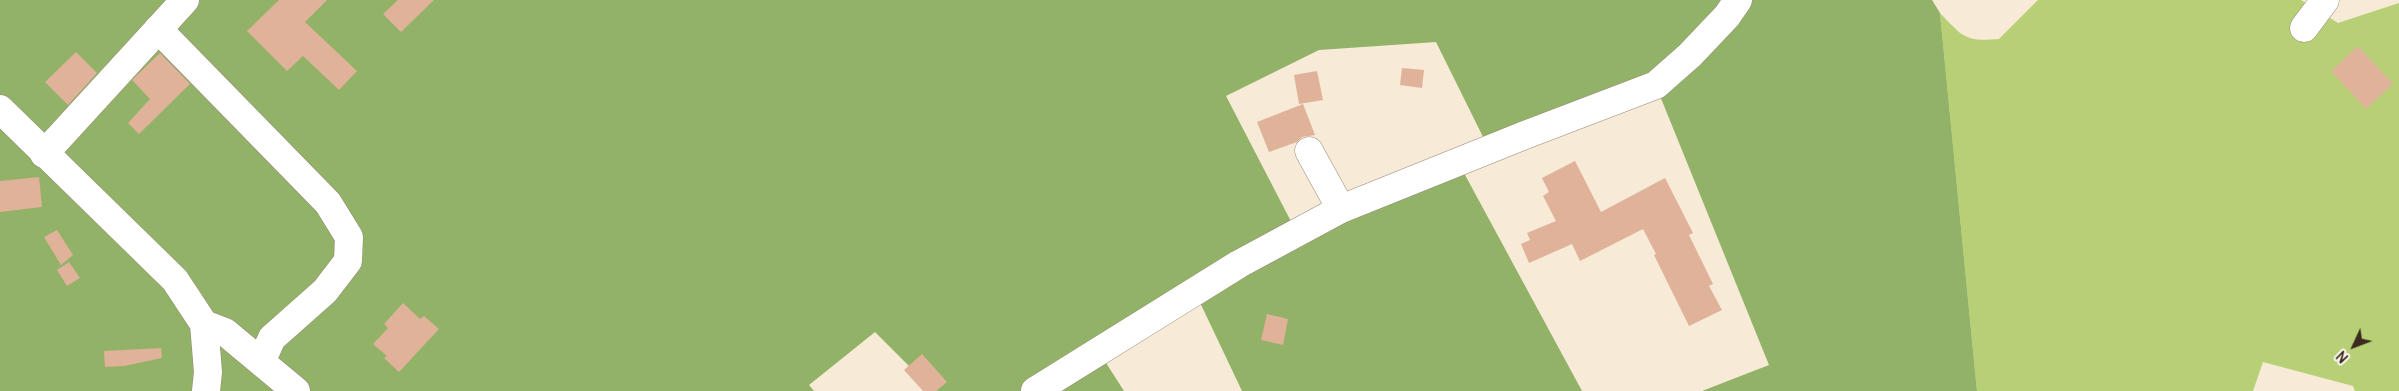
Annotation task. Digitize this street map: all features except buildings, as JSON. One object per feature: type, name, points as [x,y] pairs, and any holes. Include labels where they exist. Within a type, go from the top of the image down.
[{"type":"street","points":[[44,154],[185,0]]},
{"type":"street","points":[[1035,391],[1239,264],[1341,209],[1656,85],[1690,55],[1727,16],[1738,0]]},
{"type":"street","points":[[2304,28],[2325,0]]},
{"type":"street","points":[[158,29],[328,203],[349,237],[348,261],[325,291],[272,338],[262,360]]},
{"type":"street","points":[[0,109],[175,280],[204,324],[208,372],[206,391]]},
{"type":"street","points":[[1309,151],[1341,209]]},
{"type":"street","points":[[204,324],[225,332],[262,360],[296,391]]},
{"type":"green space","points":[[0,0],[1932,0],[1940,13],[1977,391],[1702,391],[1769,365],[1656,86],[1489,149],[1436,42],[1319,50],[1226,96],[1297,233],[1458,162],[1582,391],[1242,391],[1195,292],[1099,352],[1124,391],[934,391],[875,332],[809,385],[814,391],[0,391]]},
{"type":"green space","points":[[2038,0],[2301,0],[2338,23],[2399,3],[2399,391],[2355,391],[2353,386],[2263,362],[2253,391],[1977,391],[1940,13],[1954,28],[1965,36],[1979,40],[1999,39]]}]
